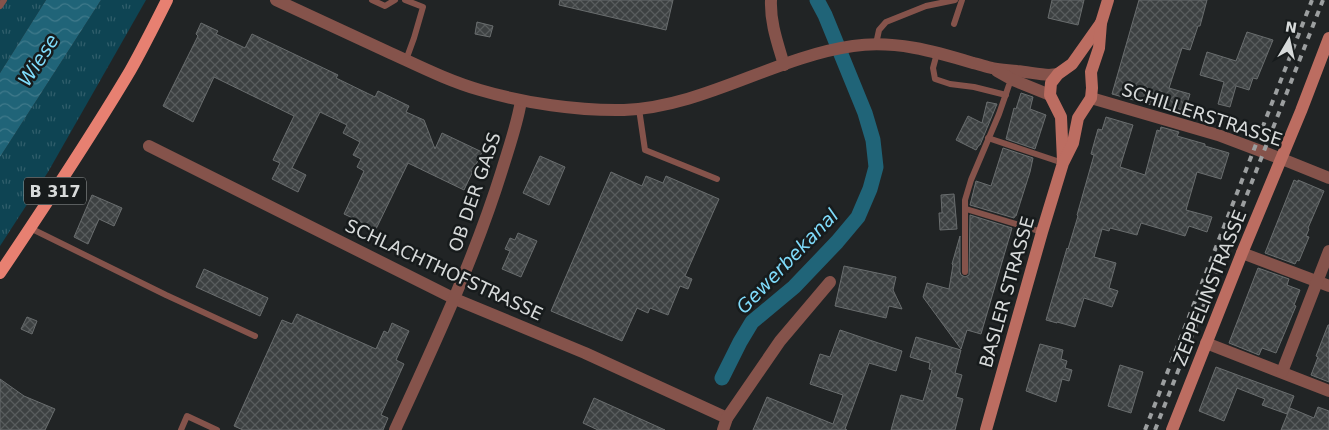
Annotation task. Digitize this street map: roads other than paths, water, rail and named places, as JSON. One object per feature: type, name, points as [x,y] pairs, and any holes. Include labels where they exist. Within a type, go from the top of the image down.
[{"type":"main road","name":"B 317","points":[[0,273],[126,76],[167,0]]},
{"type":"main road","name":"BASLER STRASSE","points":[[986,430],[1063,163],[1073,143],[1078,118],[1088,103],[1092,88],[1090,72],[1099,48],[1101,23],[1108,0]]},
{"type":"main road","name":"BASLER STRASSE","points":[[1063,163],[1061,117],[1052,101],[1051,83],[1060,72],[1072,64],[1101,23]]},
{"type":"main road","name":"ZEPPELINSTRASSE","points":[[1172,430],[1329,38]]},
{"type":"main road","points":[[1060,72],[1074,70],[1080,72],[1091,83]]},
{"type":"main road","points":[[1052,101],[1060,110],[1070,113],[1075,113],[1088,103]]},
{"type":"street","points":[[276,0],[436,74],[478,90],[522,101],[556,106],[608,110],[638,109],[682,100],[733,84],[818,53],[852,46],[876,44],[899,45],[993,68],[1049,75],[1060,72]]},
{"type":"street","points":[[771,0],[773,26],[784,65]]},
{"type":"street","points":[[993,68],[1052,101]]},
{"type":"street","name":"OB DER GASS","points":[[395,430],[455,299],[490,208],[518,121],[522,101]]},
{"type":"street","name":"SCHILLERSTRASSE","points":[[1088,103],[1210,132],[1329,178]]},
{"type":"street","name":"SCHLACHTHOFSTRASSE","points":[[149,146],[455,299],[585,353],[725,424]]},
{"type":"street","points":[[1282,372],[1324,284],[1329,251]]},
{"type":"street","points":[[1242,253],[1324,284]]},
{"type":"street","points":[[725,424],[780,341],[830,282]]},
{"type":"street","points":[[1206,343],[1329,391]]},
{"type":"lane","points":[[0,6],[4,0]]},
{"type":"lane","points":[[372,0],[385,6],[395,0]]},
{"type":"lane","points":[[405,0],[424,4],[406,60]]},
{"type":"lane","points":[[876,44],[879,30],[886,22],[926,6],[955,0]]},
{"type":"lane","points":[[954,24],[962,0]]},
{"type":"lane","points":[[937,53],[933,68],[935,79],[950,84],[974,87],[1006,95]]},
{"type":"lane","points":[[965,272],[965,200],[971,180],[1012,80]]},
{"type":"lane","points":[[638,109],[645,150],[717,179]]},
{"type":"lane","points":[[988,138],[1063,163]]},
{"type":"lane","points":[[966,209],[1042,232]]},
{"type":"lane","points":[[30,228],[166,295],[255,336]]},
{"type":"lane","points":[[181,430],[187,416],[218,430]]},
{"type":"water","name":"Wiese","points":[[46,0],[101,0],[0,157],[0,73]]},
{"type":"waterway","name":"Gewerbekanal","points":[[722,378],[752,322],[794,287],[858,217],[870,189],[876,167],[873,140],[865,113],[817,0]]},
{"type":"railway","points":[[1145,430],[1312,0]]},
{"type":"railway","points":[[1155,430],[1323,0]]}]
